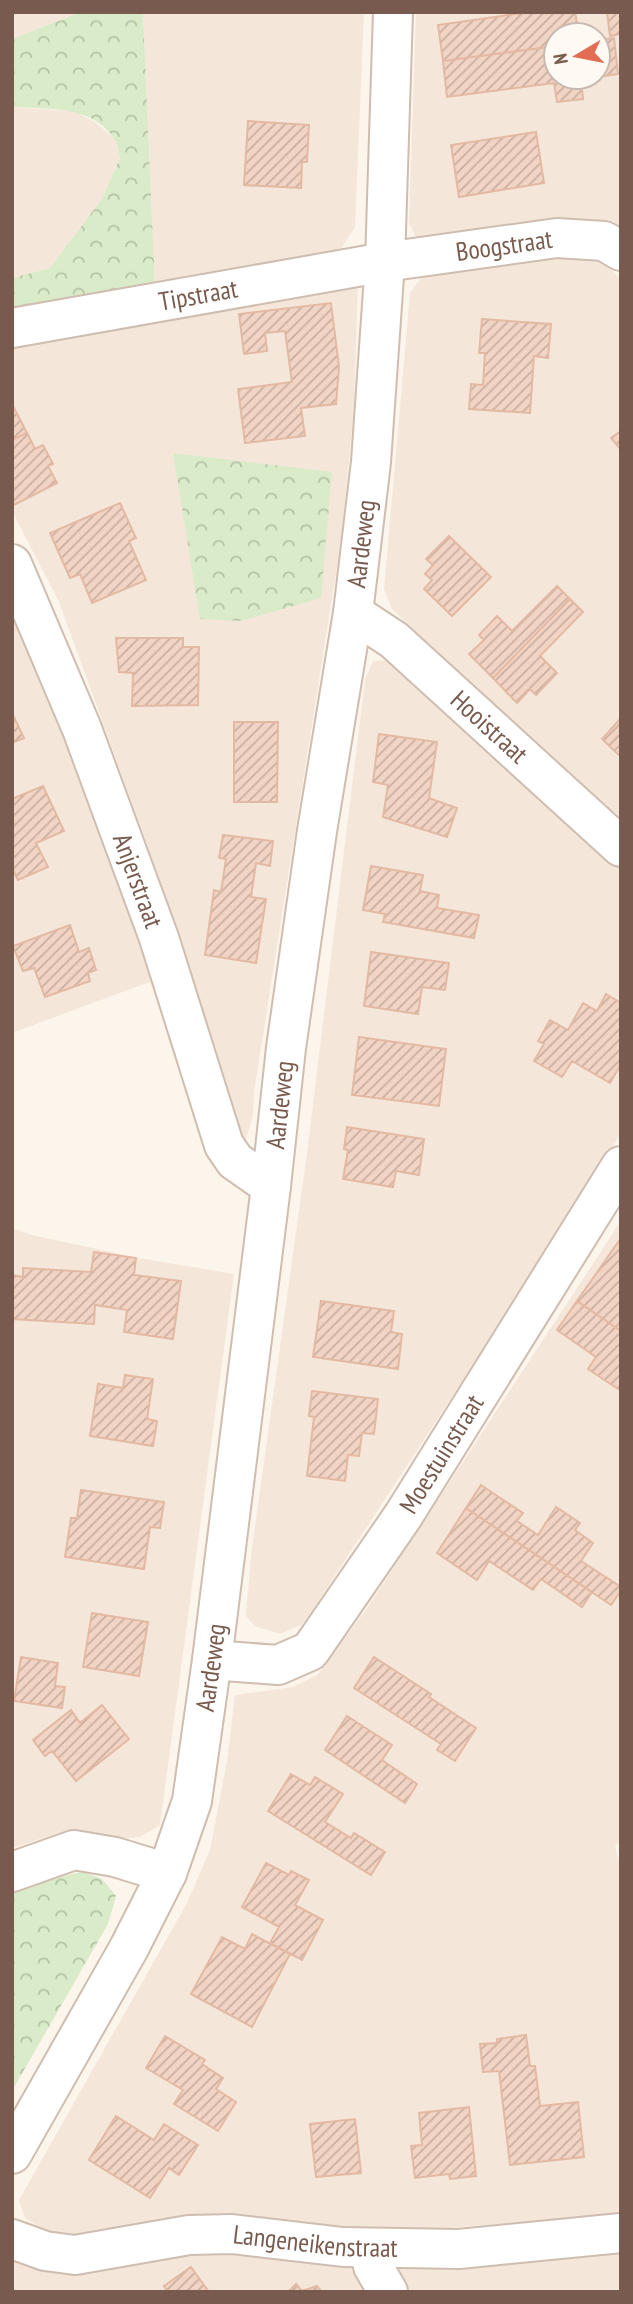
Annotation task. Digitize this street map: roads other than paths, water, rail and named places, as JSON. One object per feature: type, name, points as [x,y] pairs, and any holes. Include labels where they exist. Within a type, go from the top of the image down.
[{"type":"street","name":"Aardeweg","points":[[12,2154],[129,1948],[167,1873],[191,1801],[212,1660],[286,1048],[317,831],[353,612],[371,463],[385,262],[393,12]]},
{"type":"street","name":"Boogstraat","points":[[385,262],[557,238],[604,241],[621,251]]},
{"type":"street","name":"Tipstraat","points":[[12,328],[385,262]]},
{"type":"street","name":"Anjerstraat","points":[[12,564],[82,729],[159,938],[224,1145],[235,1161],[271,1186]]},
{"type":"street","name":"Hooistraat","points":[[353,612],[394,640],[621,847]]},
{"type":"street","name":"Moestuinstraat","points":[[212,1660],[278,1665],[310,1651],[402,1516],[621,1166]]},
{"type":"street","points":[[12,1872],[75,1850],[115,1857],[167,1873]]},
{"type":"street","name":"Langeneikenstraat","points":[[12,2239],[45,2251],[75,2255],[189,2235],[232,2234],[343,2248],[459,2249],[621,2233]]},
{"type":"street","points":[[369,2248],[373,2266],[388,2292]]}]
